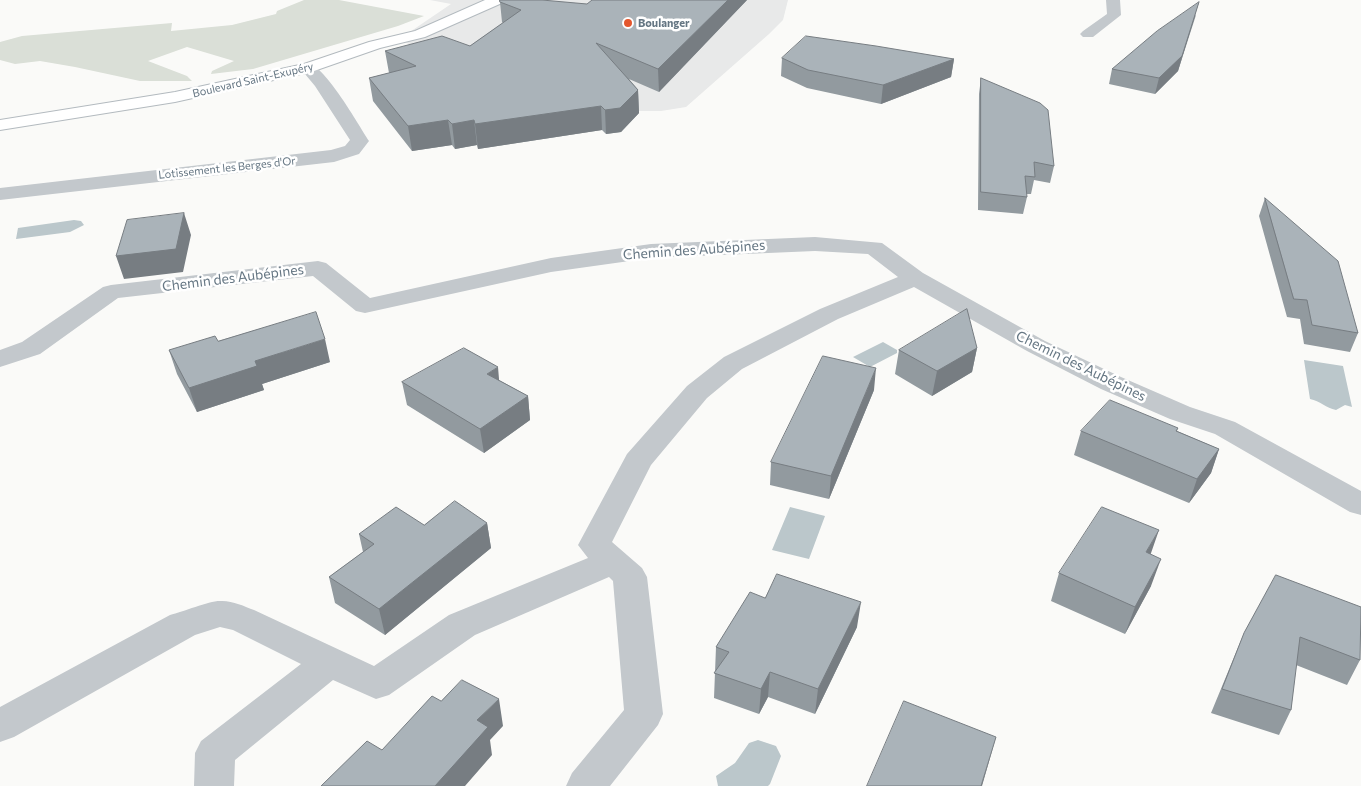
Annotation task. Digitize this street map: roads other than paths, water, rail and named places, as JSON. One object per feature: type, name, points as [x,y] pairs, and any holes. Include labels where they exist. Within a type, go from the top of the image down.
[{"type":"main road","points":[[375,45],[398,31],[435,17],[471,0]]},
{"type":"main road","name":"Boulevard Saint-Exupéry","points":[[24,122],[175,97],[308,68],[375,45],[420,34],[497,0]]},
{"type":"street","points":[[1088,34],[1114,15],[1113,0]]},
{"type":"street","name":"Lotissement les Berges d'Or","points":[[0,194],[334,156],[352,150],[360,141],[322,83],[308,68]]},
{"type":"street","points":[[0,126],[24,122]]},
{"type":"street","name":"Chemin des Aubépines","points":[[0,359],[31,348],[111,292],[318,268],[365,306],[551,265],[651,251],[815,244],[874,248],[915,278],[1036,346],[1111,383],[1180,413],[1225,428],[1361,505]]},
{"type":"street","points":[[586,786],[644,714],[630,577],[594,545],[638,461],[697,392],[733,363],[829,314],[915,278]]},
{"type":"street","points":[[0,726],[183,625],[220,614],[242,619],[376,684],[462,626],[612,562]]},
{"type":"street","points":[[214,786],[215,753],[331,661]]},
{"type":"place","name":"Boulanger","points":[[628,23]]}]
